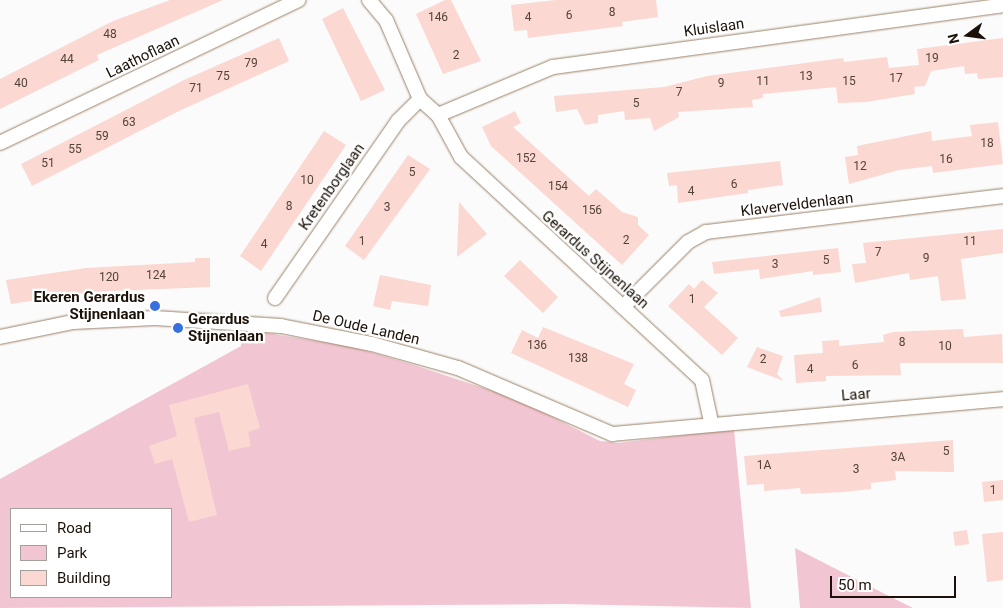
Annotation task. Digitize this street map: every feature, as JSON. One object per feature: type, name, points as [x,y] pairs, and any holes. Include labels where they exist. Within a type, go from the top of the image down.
[{"type":"street","name":"Laathoflaan","points":[[0,144],[299,0]]},
{"type":"street","name":"Gerardus Stijnenlaan","points":[[368,0],[386,20],[420,99],[438,115],[448,140],[475,173],[702,380],[711,422]]},
{"type":"street","name":"Kluislaan","points":[[438,115],[553,67],[1003,5]]},
{"type":"street","name":"Kretenborglaan","points":[[275,298],[398,121],[420,99]]},
{"type":"street","name":"Klaverveldenlaan","points":[[623,307],[688,242],[706,232],[1003,196]]},
{"type":"street","name":"De Oude Landen","points":[[0,337],[73,322],[155,318],[256,322],[372,344],[458,368],[612,434],[711,422]]},
{"type":"street","name":"Laar","points":[[711,422],[1003,399]]},
{"type":"green space","points":[[242,329],[353,347],[517,399],[600,441],[618,443],[734,429],[751,608],[564,604],[0,608],[0,479],[241,346]]},
{"type":"green space","points":[[795,548],[883,593],[913,608],[800,608]]},
{"type":"building","points":[[170,0],[223,0],[97,55],[99,60],[0,109],[0,79],[113,21]]},
{"type":"building","points":[[445,0],[451,0],[481,61],[443,74],[416,14]]},
{"type":"building","points":[[556,0],[656,0],[658,17],[622,22],[623,26],[528,38],[527,30],[514,31],[511,5]]},
{"type":"building","points":[[343,8],[385,90],[361,101],[322,19]]},
{"type":"building","points":[[279,38],[289,61],[181,110],[32,186],[21,164],[184,80]]},
{"type":"building","points":[[1003,38],[1003,77],[978,79],[977,73],[965,74],[964,66],[931,71],[925,86],[914,87],[915,94],[866,102],[838,103],[836,87],[763,94],[763,98],[752,100],[753,107],[678,112],[679,117],[654,131],[650,118],[625,120],[624,111],[598,115],[598,123],[585,125],[577,109],[556,112],[554,96],[664,87],[707,76],[843,58],[844,62],[887,57],[889,68],[919,65],[917,49]]},
{"type":"building","points":[[515,111],[521,123],[513,127],[589,196],[596,189],[622,212],[638,217],[638,225],[649,235],[622,265],[491,146],[482,127]]},
{"type":"building","points":[[998,122],[1003,164],[933,173],[932,166],[899,170],[849,184],[845,157],[858,155],[857,146],[931,131],[932,141],[972,136],[970,125]]},
{"type":"building","points":[[324,131],[346,145],[261,271],[240,256]]},
{"type":"building","points":[[408,155],[430,169],[364,260],[345,246]]},
{"type":"building","points":[[780,161],[783,185],[748,190],[748,193],[678,203],[677,185],[669,186],[667,173]]},
{"type":"building","points":[[459,202],[487,234],[457,257]]},
{"type":"building","points":[[1003,229],[1003,253],[961,259],[966,299],[941,301],[938,276],[910,280],[909,273],[855,283],[852,264],[866,263],[863,243]]},
{"type":"building","points":[[838,248],[841,272],[813,275],[813,271],[760,279],[759,269],[714,274],[712,262]]},
{"type":"building","points":[[195,258],[210,258],[210,287],[89,292],[11,304],[6,280],[86,268],[195,262]]},
{"type":"building","points":[[520,260],[558,297],[543,313],[504,276]]},
{"type":"building","points":[[380,275],[431,285],[428,306],[392,301],[390,310],[373,306]]},
{"type":"building","points":[[702,280],[718,293],[704,307],[738,338],[722,355],[668,306],[689,284],[694,289]]},
{"type":"building","points":[[820,297],[822,312],[781,317],[779,311]]},
{"type":"building","points":[[543,327],[634,364],[624,384],[636,390],[628,407],[511,353],[522,330],[538,338]]},
{"type":"building","points":[[963,329],[964,337],[1002,334],[1003,363],[900,363],[901,375],[826,376],[826,381],[796,383],[794,355],[823,353],[822,341],[839,340],[839,346],[884,342],[883,335],[893,332]]},
{"type":"building","points":[[757,347],[783,356],[777,374],[784,381],[747,367]]},
{"type":"building","points":[[248,384],[260,428],[248,432],[251,446],[229,451],[219,412],[194,418],[217,515],[189,522],[172,459],[155,464],[149,446],[177,436],[169,405]]},
{"type":"building","points":[[953,440],[954,472],[895,471],[896,480],[871,483],[871,489],[844,492],[801,494],[800,488],[764,491],[764,484],[747,485],[744,456]]},
{"type":"building","points":[[1003,480],[1003,500],[984,502],[982,482]]},
{"type":"building","points":[[967,530],[969,544],[955,546],[953,532]]},
{"type":"building","points":[[1003,532],[1003,580],[987,582],[982,534]]},
{"type":"place","name":"Ekeren Gerardus Stijnenlaan","points":[[155,306]]},
{"type":"place","name":"Gerardus Stijnenlaan","points":[[178,328]]}]
